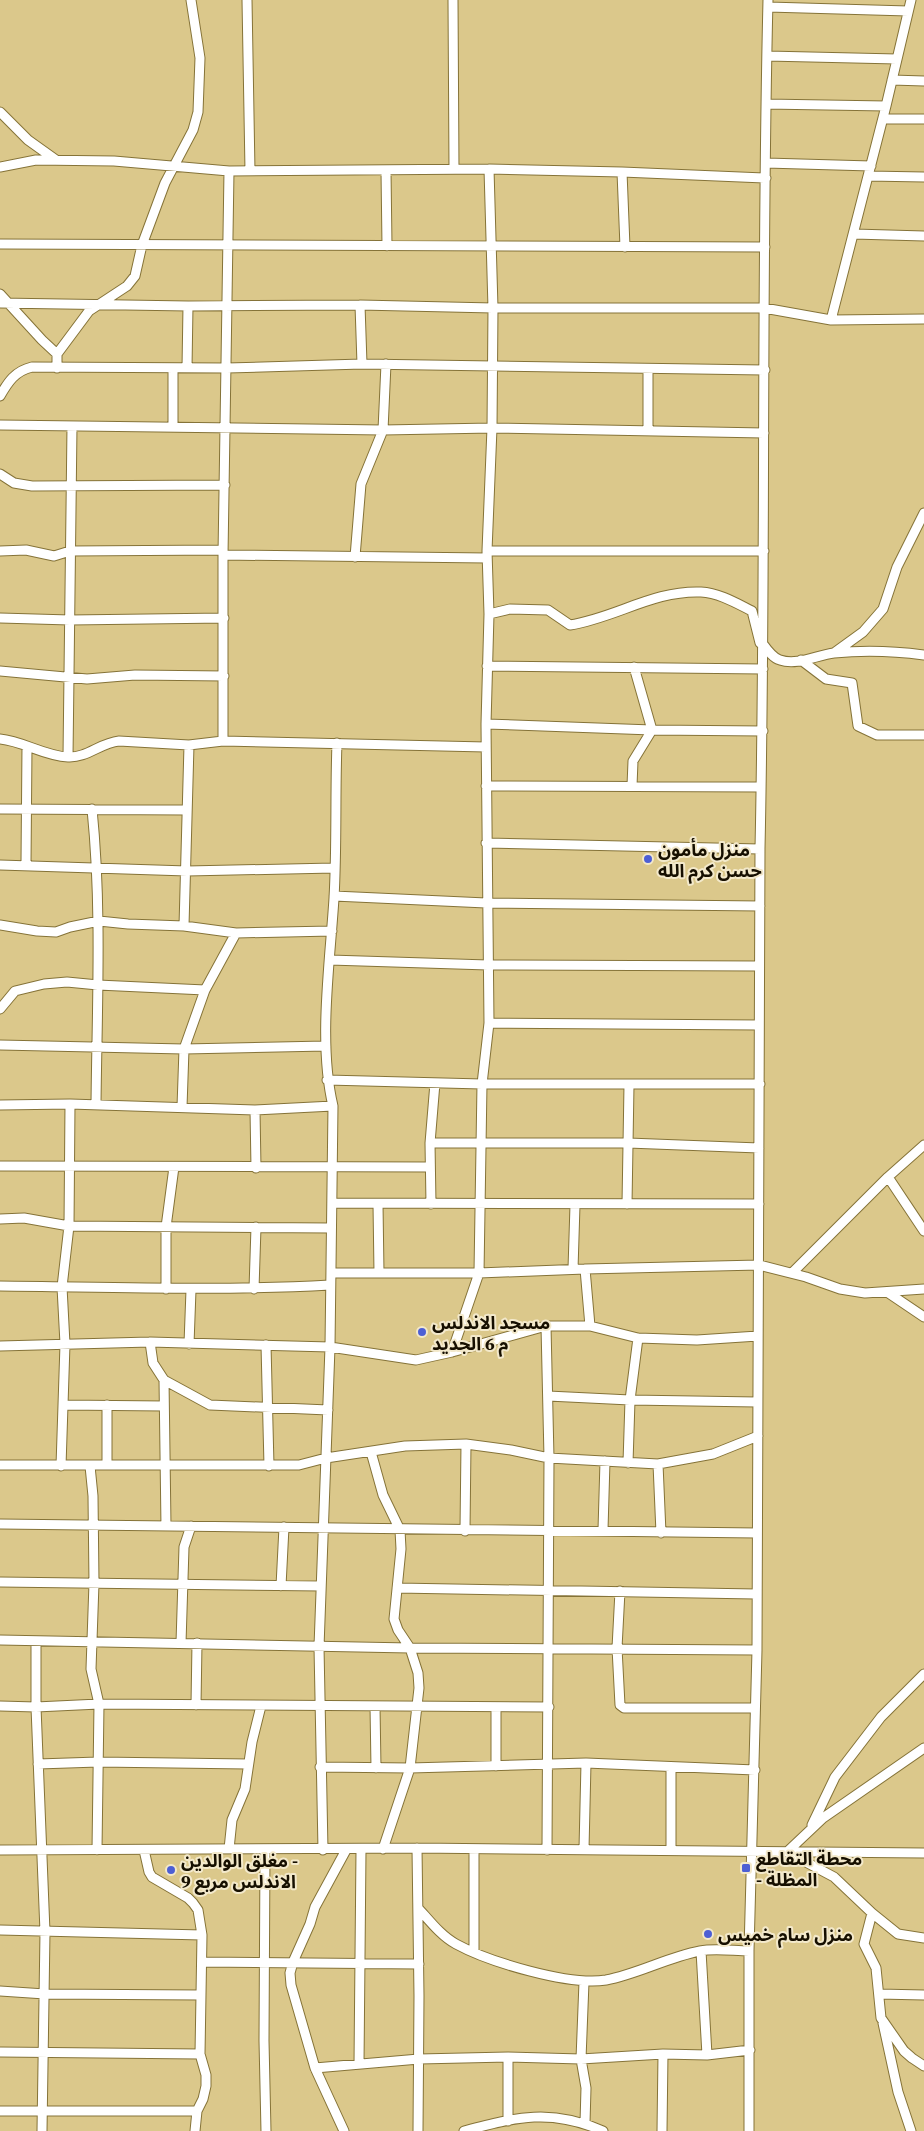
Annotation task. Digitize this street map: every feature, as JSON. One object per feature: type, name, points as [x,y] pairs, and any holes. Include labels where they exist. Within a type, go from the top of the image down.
[{"type":"street","points":[[57,368],[58,354],[89,312],[98,304],[127,286],[135,276],[142,245],[165,183],[193,130],[198,112],[200,58],[191,0]]},
{"type":"street","points":[[247,0],[250,170]]},
{"type":"street","points":[[453,0],[454,169]]},
{"type":"street","points":[[831,320],[883,119],[911,0]]},
{"type":"street","points":[[749,2131],[749,1951],[757,1650],[757,1402],[760,1265],[759,966],[763,731],[764,308],[768,4],[908,11]]},
{"type":"street","points":[[767,56],[897,59]]},
{"type":"street","points":[[892,80],[924,80]]},
{"type":"street","points":[[766,104],[886,106]]},
{"type":"street","points":[[0,112],[28,140],[56,160]]},
{"type":"street","points":[[883,119],[924,119]]},
{"type":"street","points":[[0,167],[36,160],[56,160],[140,162],[229,170],[386,171],[489,169],[766,178]]},
{"type":"street","points":[[766,163],[871,166]]},
{"type":"street","points":[[452,1352],[478,1273],[482,1084],[489,1023],[486,903],[486,724],[489,614],[487,555],[492,428],[493,308],[489,169]]},
{"type":"street","points":[[223,741],[223,553],[229,170]]},
{"type":"street","points":[[386,171],[387,246]]},
{"type":"street","points":[[622,172],[625,247]]},
{"type":"street","points":[[868,176],[924,177]]},
{"type":"street","points":[[854,234],[924,236]]},
{"type":"street","points":[[0,244],[765,247]]},
{"type":"street","points":[[0,294],[3,302],[58,354]]},
{"type":"street","points":[[3,302],[188,306],[360,305],[493,308],[764,308],[831,320],[924,319]]},
{"type":"street","points":[[360,305],[362,364]]},
{"type":"street","points":[[187,368],[188,306]]},
{"type":"street","points":[[0,396],[9,382],[24,369],[32,367],[227,368],[386,364],[765,370]]},
{"type":"street","points":[[355,556],[361,484],[383,430],[386,364]]},
{"type":"street","points":[[173,368],[173,427]]},
{"type":"street","points":[[648,369],[648,432]]},
{"type":"street","points":[[0,425],[383,430],[492,428],[764,433]]},
{"type":"street","points":[[68,757],[72,426]]},
{"type":"street","points":[[0,474],[20,485],[224,485]]},
{"type":"street","points":[[834,654],[875,621],[883,609],[897,568],[924,513]]},
{"type":"street","points":[[0,551],[26,550],[54,556],[70,552],[355,556],[764,552]]},
{"type":"street","points":[[489,614],[510,610],[548,610],[570,624],[597,619],[647,600],[674,593],[700,592],[724,598],[752,610],[763,656]]},
{"type":"street","points":[[0,618],[70,620],[224,618]]},
{"type":"street","points":[[763,644],[770,654],[779,660],[801,660],[834,654],[882,652],[924,655]]},
{"type":"street","points":[[801,660],[826,679],[852,684],[858,726],[877,735],[924,735]]},
{"type":"street","points":[[487,666],[763,669]]},
{"type":"street","points":[[632,786],[633,761],[652,730],[634,667]]},
{"type":"street","points":[[0,671],[68,678],[157,674],[224,676]]},
{"type":"street","points":[[486,724],[652,730],[763,731]]},
{"type":"street","points":[[0,739],[68,757],[86,754],[111,742],[119,741],[188,745],[223,741],[486,747]]},
{"type":"street","points":[[323,1850],[319,1647],[330,1347],[333,1106],[327,1080],[326,1046],[334,896],[337,743]]},
{"type":"street","points":[[184,926],[188,745]]},
{"type":"street","points":[[26,864],[27,746]]},
{"type":"street","points":[[486,786],[761,787]]},
{"type":"street","points":[[0,809],[187,810]]},
{"type":"street","points":[[92,809],[98,867],[96,1105]]},
{"type":"street","points":[[486,843],[760,849]]},
{"type":"street","points":[[0,864],[186,871],[334,868]]},
{"type":"street","points":[[334,896],[486,903],[760,906]]},
{"type":"street","points":[[0,925],[56,932],[98,921],[184,926],[236,933],[332,931]]},
{"type":"street","points":[[182,1107],[184,1049],[206,990],[236,933]]},
{"type":"street","points":[[330,960],[488,964],[759,966]]},
{"type":"street","points":[[0,1008],[15,991],[44,984],[67,982],[98,986],[206,990]]},
{"type":"street","points":[[489,1023],[759,1025]]},
{"type":"street","points":[[0,1045],[184,1049],[326,1046]]},
{"type":"street","points":[[327,1080],[482,1084],[760,1084]]},
{"type":"street","points":[[431,1204],[430,1143],[435,1083]]},
{"type":"street","points":[[627,1204],[629,1085]]},
{"type":"street","points":[[0,1105],[70,1104],[255,1110],[333,1106]]},
{"type":"street","points":[[61,1466],[64,1344],[62,1286],[69,1226],[70,1104]]},
{"type":"street","points":[[255,1110],[256,1168]]},
{"type":"street","points":[[430,1143],[628,1143],[759,1148]]},
{"type":"street","points":[[792,1273],[888,1177],[924,1145]]},
{"type":"street","points":[[0,1166],[430,1167]]},
{"type":"street","points":[[166,1289],[166,1227],[174,1167]]},
{"type":"street","points":[[888,1177],[924,1231]]},
{"type":"street","points":[[332,1203],[480,1205],[759,1204]]},
{"type":"street","points":[[378,1204],[379,1273]]},
{"type":"street","points":[[573,1269],[575,1205]]},
{"type":"street","points":[[0,1219],[24,1218],[69,1226],[332,1228]]},
{"type":"street","points":[[254,1289],[256,1227]]},
{"type":"street","points":[[331,1273],[478,1273],[585,1268],[760,1265],[792,1273],[840,1289],[865,1293],[924,1289]]},
{"type":"street","points":[[585,1268],[590,1326]]},
{"type":"street","points":[[0,1286],[191,1290],[330,1285]]},
{"type":"street","points":[[190,1344],[191,1290]]},
{"type":"street","points":[[887,1292],[924,1317]]},
{"type":"street","points":[[0,1346],[150,1342],[330,1347],[416,1360],[546,1326],[590,1326],[638,1338],[698,1340],[758,1336]]},
{"type":"street","points":[[546,1326],[549,1458],[547,1850]]},
{"type":"street","points":[[628,1463],[630,1400],[638,1338]]},
{"type":"street","points":[[150,1342],[153,1363],[164,1380],[210,1405],[328,1410]]},
{"type":"street","points":[[266,1345],[269,1466]]},
{"type":"street","points":[[164,1380],[166,1526]]},
{"type":"street","points":[[548,1396],[630,1400],[757,1402]]},
{"type":"street","points":[[63,1405],[164,1406]]},
{"type":"street","points":[[107,1405],[107,1465]]},
{"type":"street","points":[[0,1465],[298,1465],[326,1458],[405,1446],[466,1444],[512,1450],[549,1458],[658,1464],[713,1454],[758,1436]]},
{"type":"street","points":[[465,1530],[466,1444]]},
{"type":"street","points":[[371,1452],[383,1495],[400,1530],[401,1549],[394,1619],[398,1630],[410,1648],[418,1673],[410,1768],[383,1849]]},
{"type":"street","points":[[602,1530],[605,1461]]},
{"type":"street","points":[[658,1464],[661,1533]]},
{"type":"street","points":[[90,1466],[94,1525],[91,1669],[99,1704],[97,1850]]},
{"type":"street","points":[[0,1524],[757,1533]]},
{"type":"street","points":[[181,1643],[184,1547],[191,1526]]},
{"type":"street","points":[[281,1586],[284,1527]]},
{"type":"street","points":[[0,1582],[320,1586]]},
{"type":"street","points":[[397,1588],[756,1594]]},
{"type":"street","points":[[620,1591],[617,1648],[620,1704],[624,1708],[755,1708]]},
{"type":"street","points":[[0,1640],[319,1647],[757,1650]]},
{"type":"street","points":[[36,1641],[36,1707],[45,1932],[42,2131]]},
{"type":"street","points":[[196,1705],[197,1643]]},
{"type":"street","points":[[810,1830],[836,1777],[881,1716],[924,1674]]},
{"type":"street","points":[[0,1706],[36,1707],[99,1704],[549,1707]]},
{"type":"street","points":[[229,1849],[232,1820],[242,1798],[261,1706]]},
{"type":"street","points":[[375,1706],[376,1768]]},
{"type":"street","points":[[496,1707],[496,1766]]},
{"type":"street","points":[[788,1852],[823,1818],[924,1748]]},
{"type":"street","points":[[38,1764],[98,1762],[248,1764]]},
{"type":"street","points":[[320,1767],[410,1768],[586,1763],[755,1770]]},
{"type":"street","points":[[584,1849],[586,1763]]},
{"type":"street","points":[[671,1849],[672,1767]]},
{"type":"street","points":[[0,1850],[361,1850],[417,1848],[474,1850],[671,1849],[924,1853]]},
{"type":"street","points":[[417,1848],[419,1964],[418,2131]]},
{"type":"street","points":[[265,1849],[264,2042],[266,2131]]},
{"type":"street","points":[[144,1850],[152,1877],[188,1898],[198,1910],[202,1935],[200,2054],[206,2075],[206,2086],[203,2099],[197,2111],[195,2131]]},
{"type":"street","points":[[344,2131],[315,2068],[291,1985],[290,1973],[315,1907],[346,1850]]},
{"type":"street","points":[[359,2064],[361,1850]]},
{"type":"street","points":[[474,1850],[474,1952]]},
{"type":"street","points":[[788,1852],[834,1877],[872,1913],[898,1934],[924,1938]]},
{"type":"street","points":[[418,1908],[442,1934],[455,1944],[527,1971],[584,1982],[605,1980],[701,1951],[749,1951]]},
{"type":"street","points":[[872,1913],[864,1944],[876,1968],[882,2018],[898,2092],[910,2131]]},
{"type":"street","points":[[0,1930],[202,1935]]},
{"type":"street","points":[[701,1951],[707,2055]]},
{"type":"street","points":[[202,1962],[419,1964]]},
{"type":"street","points":[[584,1982],[581,2059],[586,2088],[585,2123]]},
{"type":"street","points":[[0,1991],[45,1994],[201,1995]]},
{"type":"street","points":[[879,1994],[924,1995]]},
{"type":"street","points":[[882,2018],[904,2051],[924,2066]]},
{"type":"street","points":[[315,2068],[419,2059],[508,2057],[581,2059],[663,2054],[707,2055],[750,2050]]},
{"type":"street","points":[[0,2052],[200,2054]]},
{"type":"street","points":[[662,2131],[663,2054]]},
{"type":"street","points":[[508,2057],[508,2120]]},
{"type":"street","points":[[0,2111],[197,2111]]},
{"type":"street","points":[[464,2131],[508,2120],[541,2116],[585,2123],[603,2131]]},
{"type":"place","name":"منزل مأمون حسن كرم الله","points":[[648,859]]},
{"type":"place","name":"مسجد الاندلس م 6 الجديد","points":[[422,1332]]},
{"type":"place","name":"محطة التقاطع - المظلة","points":[[746,1868]]},
{"type":"place","name":"مغلق الوالدين - الاندلس مربع 9","points":[[171,1870]]},
{"type":"place","name":"منزل سام خميس","points":[[708,1934]]}]
